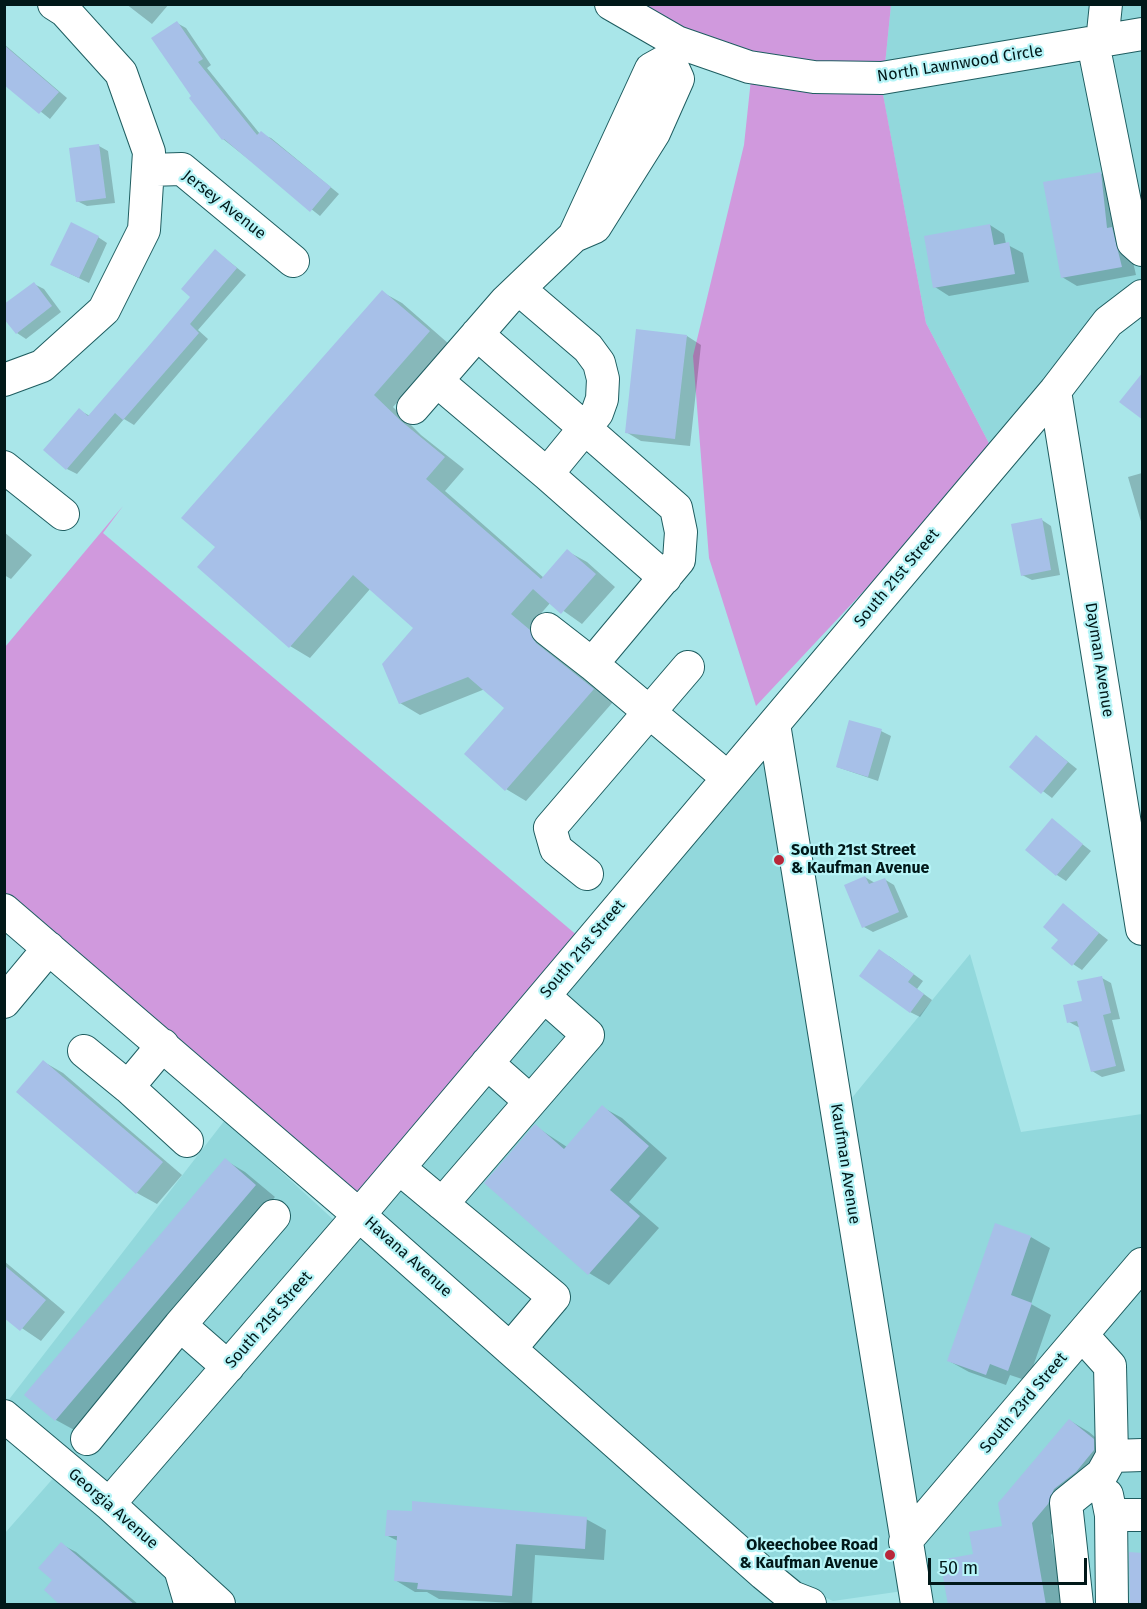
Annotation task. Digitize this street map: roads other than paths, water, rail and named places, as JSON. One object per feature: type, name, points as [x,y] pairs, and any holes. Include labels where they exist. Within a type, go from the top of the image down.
[{"type":"main road","points":[[181,1570],[191,1605]]},
{"type":"street","points":[[4,380],[42,366],[104,310],[144,230],[149,152],[121,73],[65,11],[54,4]]},
{"type":"street","name":"North Lawnwood Circle","points":[[611,4],[673,51],[749,67],[814,77],[882,78],[1143,34]]},
{"type":"street","points":[[1106,4],[1097,43],[1132,242],[1143,250]]},
{"type":"street","points":[[413,408],[519,289],[574,236],[651,69],[673,51]]},
{"type":"street","name":"Jersey Avenue","points":[[148,170],[182,169],[293,261]]},
{"type":"street","points":[[519,289],[588,348],[599,363],[603,379],[602,399],[597,412],[547,474]]},
{"type":"street","name":"South 21st Street","points":[[109,1504],[399,1168],[1055,392],[1108,322],[1143,296]]},
{"type":"street","points":[[477,334],[676,508],[681,532],[679,560],[592,664]]},
{"type":"street","points":[[437,381],[665,578]]},
{"type":"street","name":"Dayman Avenue","points":[[1055,392],[1143,929]]},
{"type":"street","points":[[4,467],[63,514]]},
{"type":"street","points":[[546,629],[592,664],[728,778]]},
{"type":"street","points":[[587,874],[556,849],[550,828],[688,667]]},
{"type":"street","name":"Kaufman Avenue","points":[[774,723],[905,1542],[909,1604]]},
{"type":"street","name":"Havana Avenue","points":[[4,910],[359,1215],[764,1574],[792,1597],[810,1605]]},
{"type":"street","points":[[4,1002],[49,948]]},
{"type":"street","points":[[442,1204],[588,1035],[544,996]]},
{"type":"street","points":[[128,1088],[163,1045]]},
{"type":"street","points":[[84,1051],[187,1141]]},
{"type":"street","points":[[487,1063],[530,1101]]},
{"type":"street","points":[[399,1168],[554,1297],[510,1348]]},
{"type":"street","points":[[87,1439],[180,1325],[274,1216]]},
{"type":"street","name":"South 23rd Street","points":[[905,1542],[1143,1264]]},
{"type":"street","points":[[180,1325],[228,1367]]},
{"type":"street","points":[[1082,1335],[1110,1366],[1119,1462],[1111,1515],[1112,1605]]},
{"type":"street","name":"Georgia Avenue","points":[[4,1416],[109,1504],[219,1605]]},
{"type":"street","points":[[1077,1605],[1066,1503],[1119,1462]]},
{"type":"street","points":[[1111,1515],[1143,1515]]},
{"type":"place","name":"South 21st Street & Kaufman Avenue","points":[[779,860]]},
{"type":"place","name":"Okeechobee Road & Kaufman Avenue","points":[[890,1555]]}]
